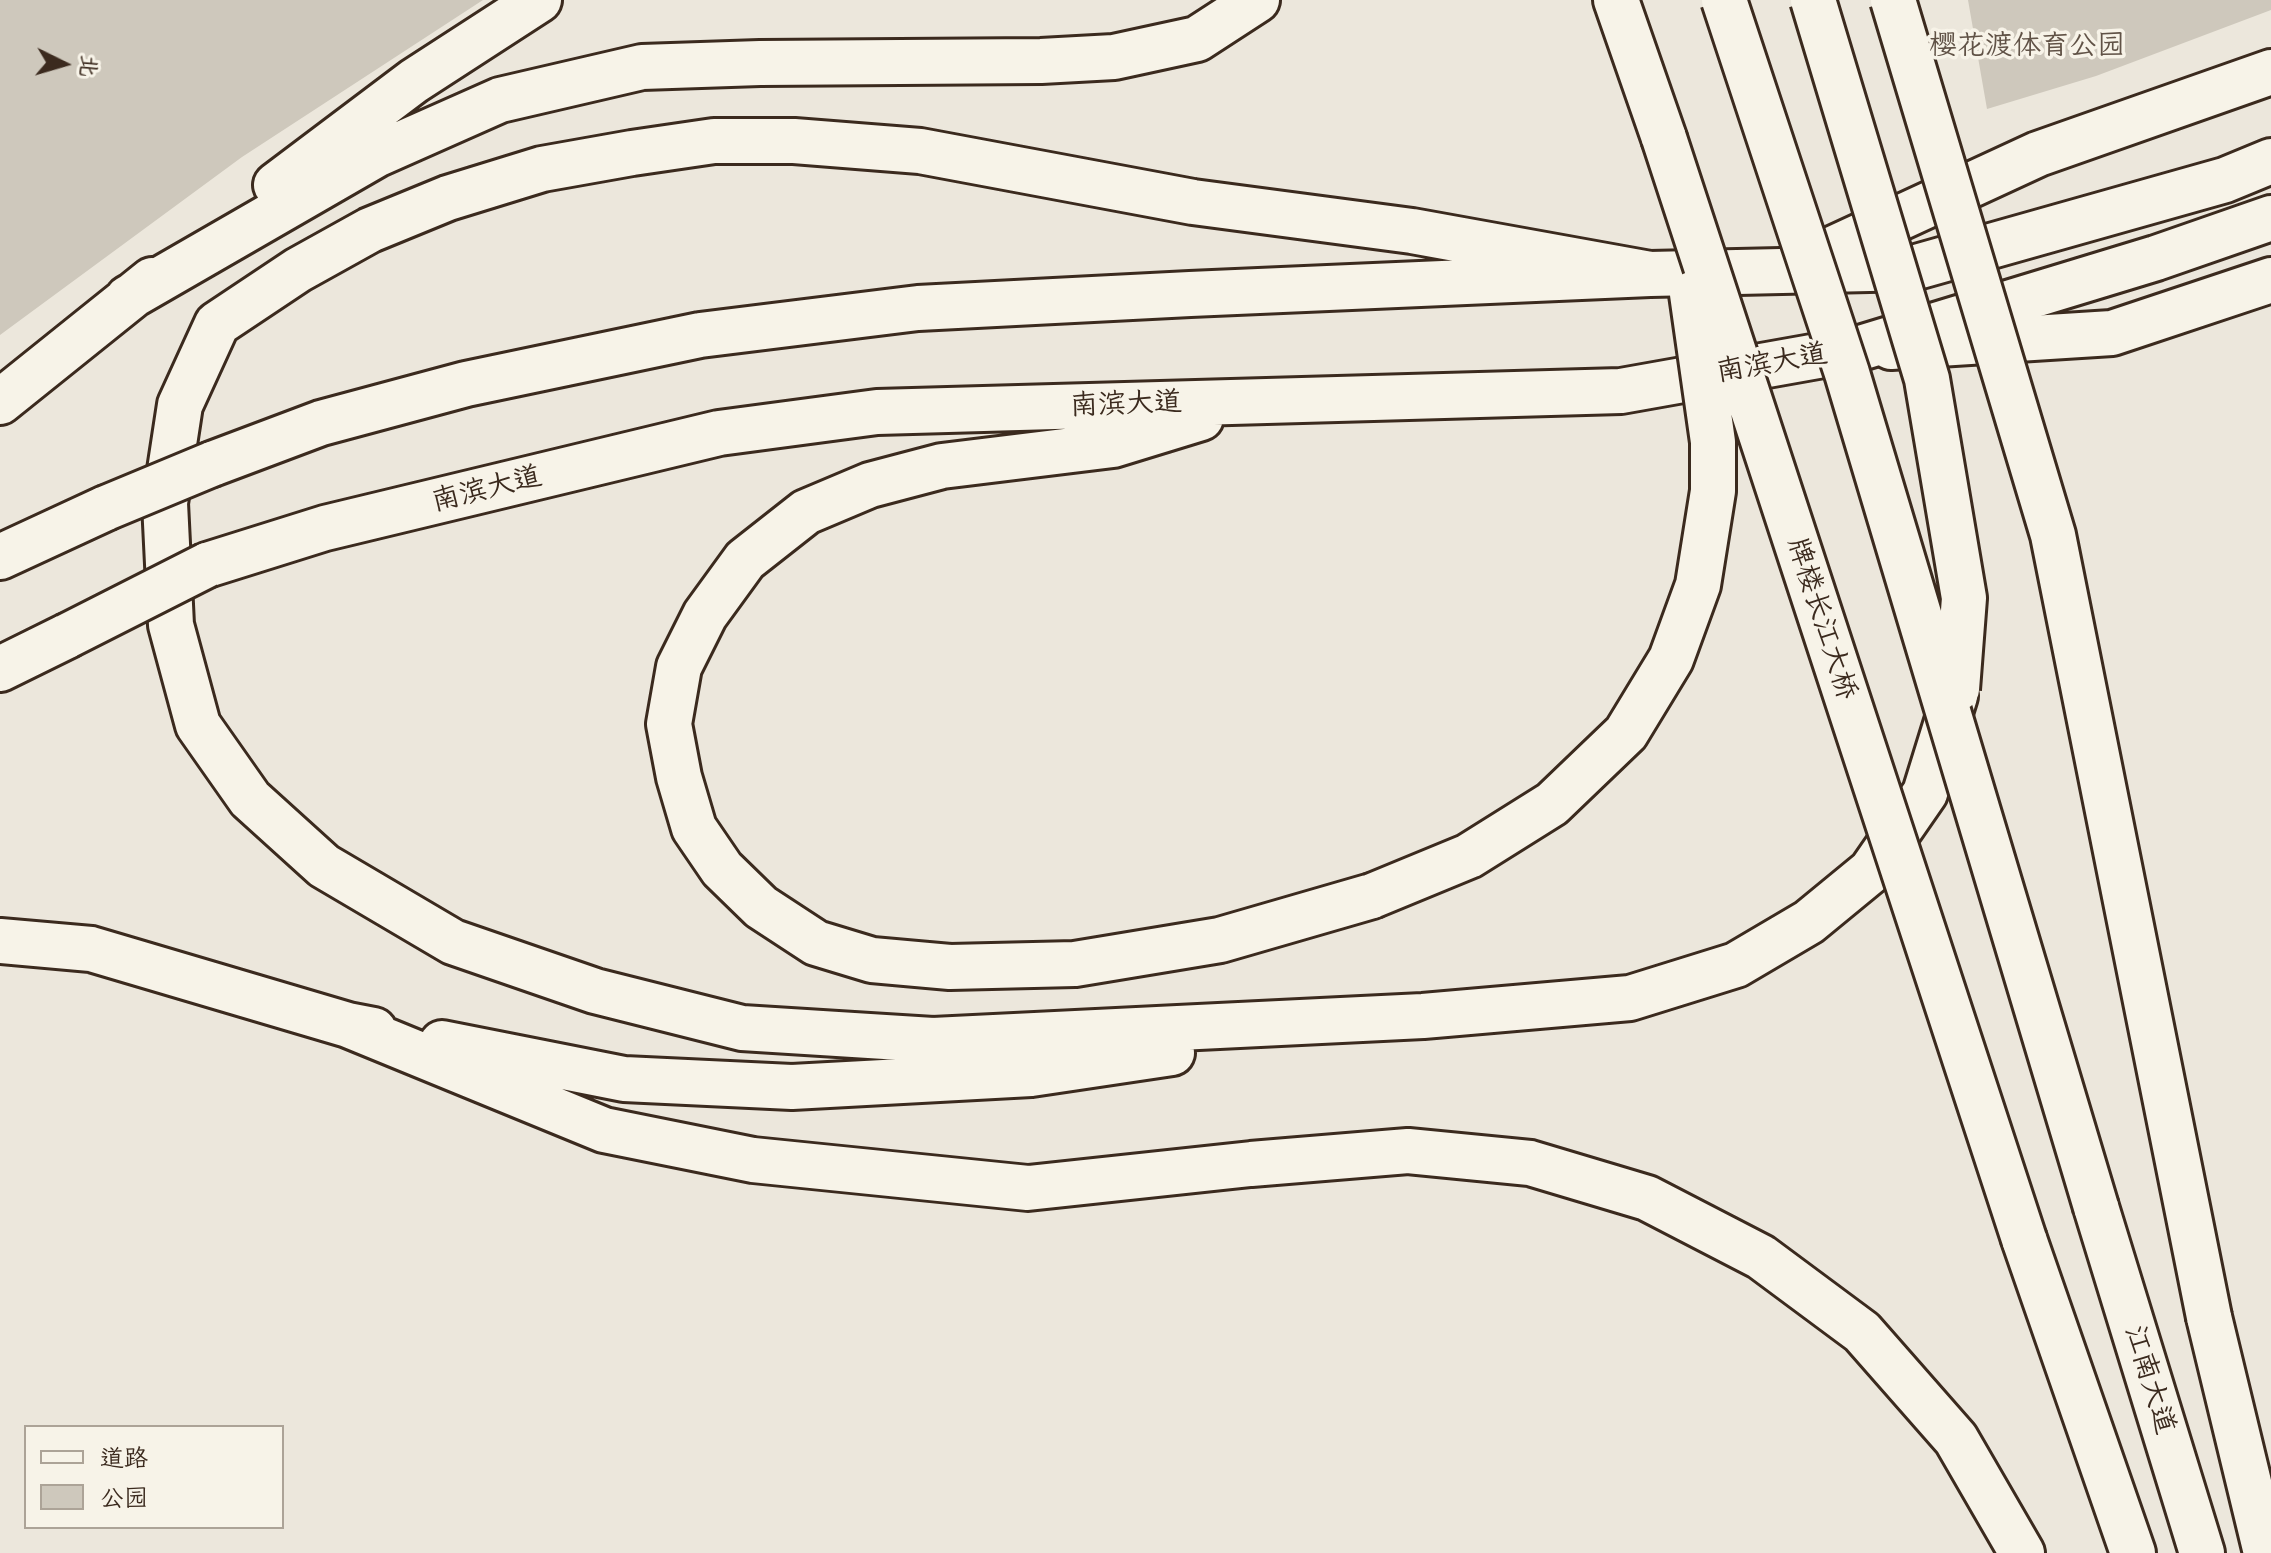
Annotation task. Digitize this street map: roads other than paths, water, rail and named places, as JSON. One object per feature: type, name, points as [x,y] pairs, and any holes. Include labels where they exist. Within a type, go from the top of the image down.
[{"type":"main road","points":[[0,402],[128,298],[414,81],[539,0]]},
{"type":"main road","points":[[128,298],[376,155],[500,100],[642,67],[1114,57],[1197,39],[1257,0]]},
{"type":"main road","name":"牌楼长江大桥","points":[[1616,0],[1664,138],[2024,1239],[2133,1553]]},
{"type":"main road","name":"江南大道","points":[[1724,0],[1847,373],[2202,1553]]},
{"type":"main road","points":[[1650,274],[1412,231],[1193,202],[920,151],[794,141],[714,141],[542,169],[448,198],[370,230],[298,270],[217,324],[180,405],[165,503],[171,625],[198,725],[250,799],[324,866],[453,942],[595,991],[742,1028],[933,1040],[1423,1016],[1630,998],[1736,965],[1809,922],[1871,871],[1925,793],[1957,689],[1964,598],[1927,379],[1813,0]]},
{"type":"main road","points":[[1893,0],[2053,535],[2209,1317],[2266,1553]]},
{"type":"main road","points":[[1787,270],[2038,154],[2271,72]]},
{"type":"main road","points":[[1253,401],[1113,445],[942,466],[870,485],[806,512],[745,560],[705,615],[679,667],[669,724],[679,777],[694,828],[722,869],[761,907],[816,943],[872,960],[950,967],[1075,964],[1220,940],[1372,896],[1469,856],[1552,804],[1626,733],[1671,659],[1698,585],[1713,491],[1713,442],[1698,324],[1664,138]]},
{"type":"main road","points":[[0,557],[106,508],[321,423],[466,384],[700,335],[918,308],[1650,274],[1913,268],[2225,180],[2271,161]]},
{"type":"main road","name":"南滨大道","points":[[0,669],[207,565],[325,528],[719,433],[877,412],[1621,391],[1857,349],[2156,258],[2271,218]]},
{"type":"main road","points":[[1857,349],[2112,333],[2271,280]]},
{"type":"main road","points":[[0,941],[91,949],[348,1025],[624,1079],[792,1087],[1031,1074],[1423,1016]]},
{"type":"main road","points":[[348,1025],[604,1130],[753,1160],[1028,1188],[1408,1151],[1530,1163],[1647,1198],[1761,1257],[1862,1332],[1956,1439],[2022,1553]]},
{"type":"park label","name":"樱花渡体育公园","points":[[2027,47]]}]
